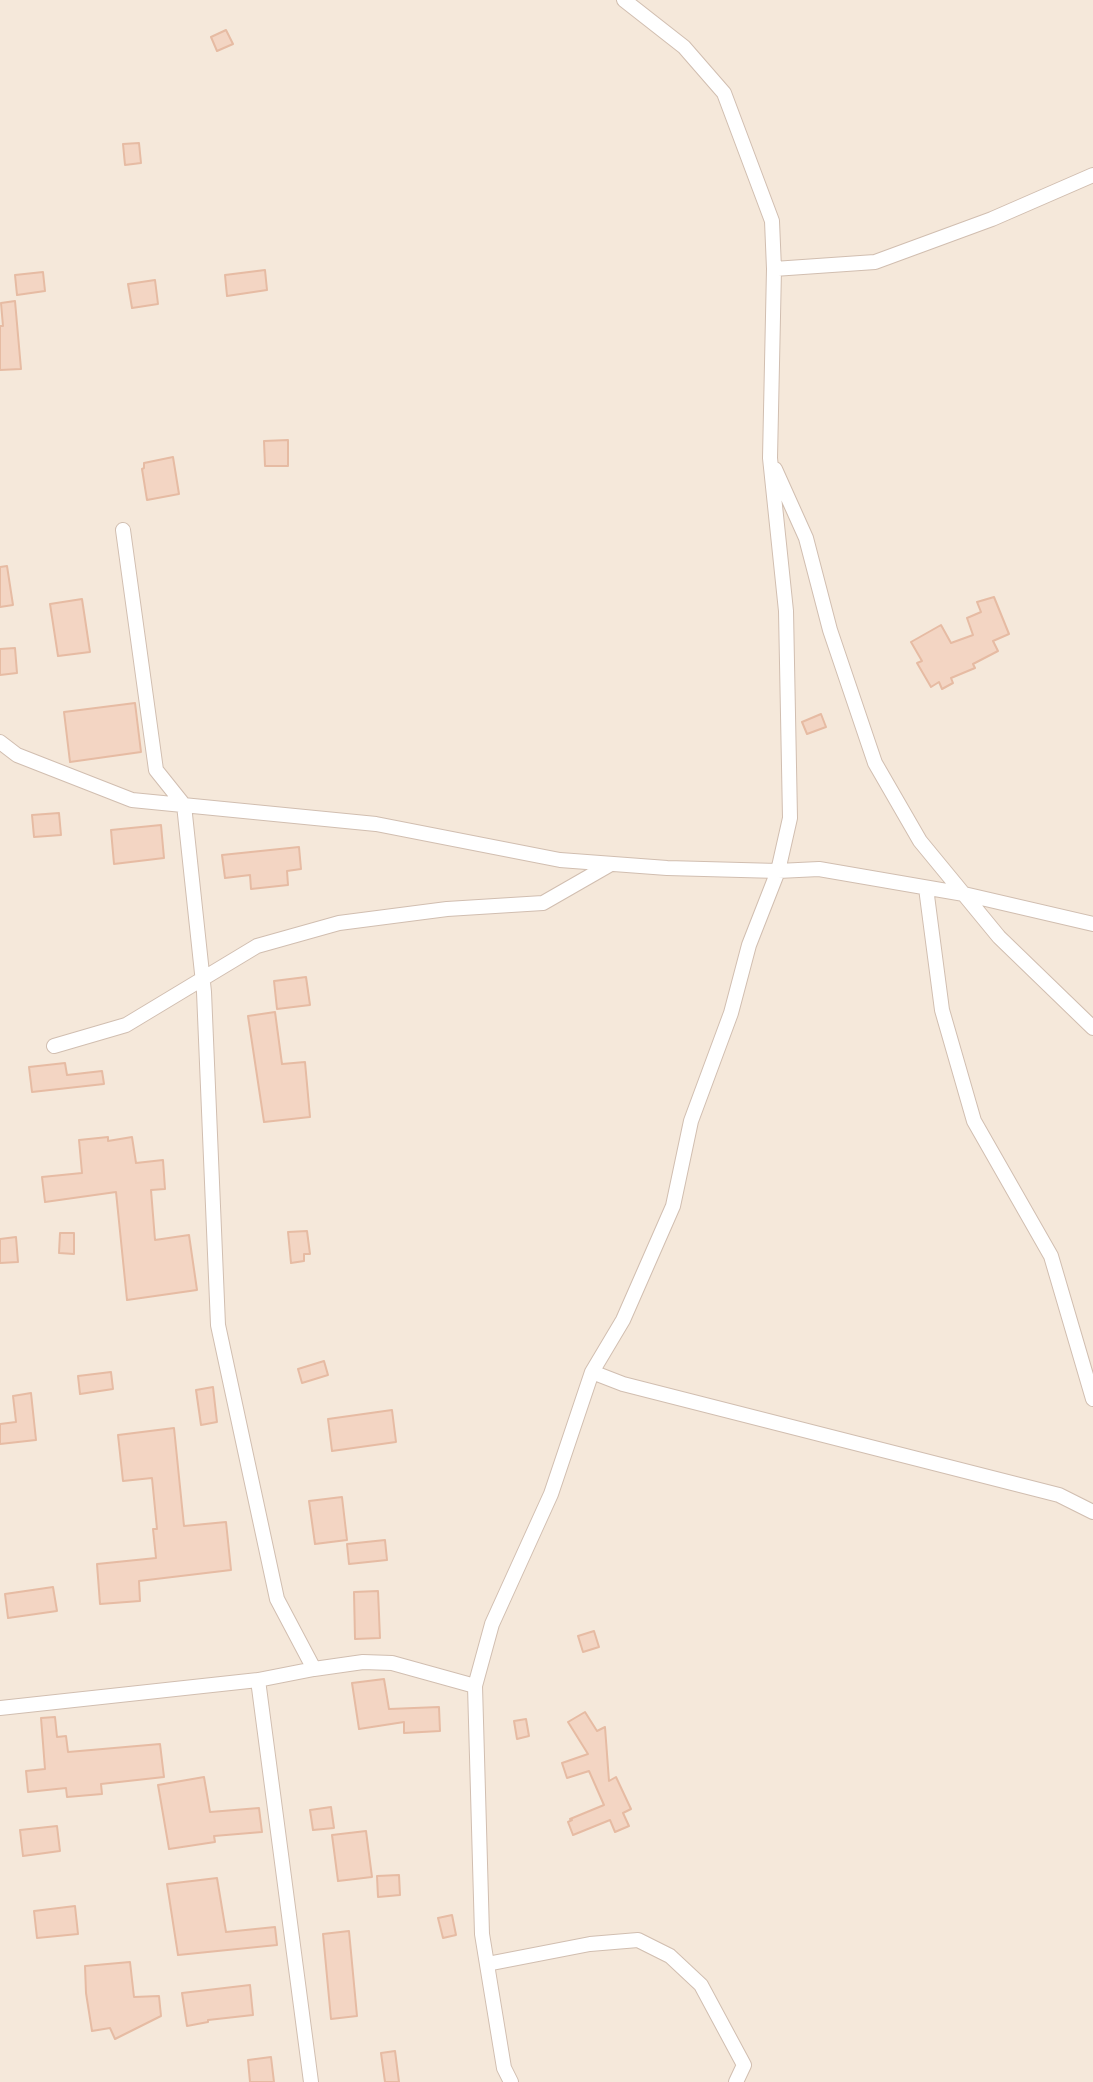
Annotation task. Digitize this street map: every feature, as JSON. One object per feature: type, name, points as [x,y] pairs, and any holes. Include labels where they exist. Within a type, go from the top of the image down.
[{"type":"street","points":[[511,2082],[504,2068],[482,1934],[475,1686],[492,1623],[551,1494],[592,1372],[623,1320],[673,1206],[691,1121],[731,1013],[749,945],[778,871],[790,818],[786,611],[770,458],[774,269],[772,221],[724,93],[684,47],[625,0]]},
{"type":"street","points":[[774,269],[875,262],[992,219],[1093,175]]},
{"type":"street","points":[[770,458],[806,538],[830,630],[875,763],[920,841],[999,937],[1093,1028]]},
{"type":"street","points":[[123,530],[156,770],[184,805],[203,980],[218,1325],[277,1598],[314,1669]]},
{"type":"street","points":[[0,742],[17,755],[132,800],[376,824],[560,860],[667,868],[778,871],[819,869],[964,894],[1093,924]]},
{"type":"street","points":[[54,1046],[126,1025],[257,946],[339,923],[447,909],[543,903],[612,864]]},
{"type":"street","points":[[926,888],[942,1010],[974,1121],[1051,1256],[1093,1399]]},
{"type":"street","points":[[592,1372],[623,1384],[1059,1495],[1093,1512]]},
{"type":"street","points":[[0,1708],[258,1680],[363,1662],[392,1663],[475,1686]]},
{"type":"street","points":[[258,1680],[311,2082]]},
{"type":"street","points":[[486,1964],[590,1944],[638,1940],[670,1955],[701,1985],[744,2065],[736,2082]]},
{"type":"shaded area","points":[[0,0],[1093,0],[1093,2082],[0,2082]]},
{"type":"building","points":[[226,30],[233,44],[217,51],[211,37]]},
{"type":"building","points":[[139,143],[141,163],[125,165],[123,144]]},
{"type":"building","points":[[265,270],[267,290],[227,296],[225,275]]},
{"type":"building","points":[[43,272],[45,291],[17,295],[15,275]]},
{"type":"building","points":[[155,280],[158,304],[132,308],[128,284]]},
{"type":"building","points":[[15,301],[21,369],[0,370],[0,326],[3,326],[1,303]]},
{"type":"building","points":[[288,440],[288,466],[265,466],[264,441]]},
{"type":"building","points":[[173,457],[179,494],[147,500],[142,469],[144,463]]},
{"type":"building","points":[[7,566],[13,605],[0,607],[0,567]]},
{"type":"building","points":[[994,597],[1009,634],[993,641],[998,651],[973,664],[975,668],[951,678],[953,683],[942,689],[939,682],[931,687],[917,663],[922,661],[911,642],[941,625],[951,643],[973,635],[967,618],[981,612],[977,602]]},
{"type":"building","points":[[82,599],[90,652],[58,656],[50,604]]},
{"type":"building","points":[[15,648],[17,673],[0,675],[0,649]]},
{"type":"building","points":[[135,703],[141,752],[70,762],[64,712]]},
{"type":"building","points":[[821,714],[826,727],[807,734],[802,722]]},
{"type":"building","points":[[59,813],[61,835],[34,837],[32,815]]},
{"type":"building","points":[[161,825],[164,858],[114,864],[111,830]]},
{"type":"building","points":[[299,847],[301,869],[287,871],[288,885],[251,889],[250,875],[225,878],[222,855]]},
{"type":"building","points":[[306,977],[310,1005],[277,1009],[274,981]]},
{"type":"building","points":[[275,1012],[282,1064],[305,1062],[310,1117],[264,1122],[248,1016]]},
{"type":"building","points":[[65,1063],[67,1075],[102,1071],[104,1084],[32,1092],[29,1067]]},
{"type":"building","points":[[108,1137],[108,1141],[132,1137],[136,1163],[163,1160],[165,1189],[151,1190],[155,1240],[189,1235],[197,1290],[127,1300],[116,1192],[45,1202],[42,1177],[82,1173],[79,1140]]},
{"type":"building","points":[[307,1231],[310,1254],[304,1254],[304,1261],[291,1263],[288,1232]]},
{"type":"building","points":[[60,1233],[74,1233],[74,1254],[59,1253]]},
{"type":"building","points":[[16,1237],[18,1262],[0,1263],[0,1239]]},
{"type":"building","points":[[324,1361],[328,1375],[302,1383],[298,1369]]},
{"type":"building","points":[[111,1372],[113,1389],[80,1394],[78,1376]]},
{"type":"building","points":[[213,1387],[217,1422],[201,1425],[196,1390]]},
{"type":"building","points":[[31,1393],[36,1440],[0,1444],[0,1424],[16,1422],[13,1396]]},
{"type":"building","points":[[392,1410],[396,1442],[332,1451],[328,1419]]},
{"type":"building","points":[[174,1428],[184,1526],[226,1522],[231,1570],[139,1581],[140,1601],[100,1604],[97,1564],[156,1558],[153,1529],[157,1529],[152,1478],[123,1481],[118,1435]]},
{"type":"building","points":[[342,1497],[347,1540],[315,1544],[309,1501]]},
{"type":"building","points":[[385,1540],[387,1560],[349,1564],[347,1544]]},
{"type":"building","points":[[53,1587],[57,1611],[8,1618],[5,1594]]},
{"type":"building","points":[[378,1591],[380,1638],[355,1639],[354,1592]]},
{"type":"building","points":[[594,1631],[599,1647],[583,1652],[578,1636]]},
{"type":"building","points":[[384,1679],[389,1709],[439,1707],[440,1731],[404,1733],[404,1722],[359,1729],[352,1683]]},
{"type":"building","points":[[585,1712],[597,1731],[605,1727],[609,1781],[616,1777],[631,1809],[623,1813],[629,1826],[615,1832],[610,1820],[573,1835],[568,1822],[604,1805],[589,1771],[567,1778],[562,1763],[588,1754],[568,1722]]},
{"type":"building","points":[[55,1717],[57,1737],[66,1736],[68,1752],[160,1744],[164,1777],[101,1784],[102,1794],[67,1797],[66,1788],[28,1792],[26,1771],[45,1769],[41,1718]]},
{"type":"building","points":[[526,1719],[529,1736],[517,1739],[514,1721]]},
{"type":"building","points":[[204,1777],[210,1812],[259,1808],[262,1832],[214,1836],[215,1842],[169,1849],[158,1785]]},
{"type":"building","points":[[331,1807],[334,1828],[313,1830],[310,1810]]},
{"type":"building","points":[[57,1826],[60,1851],[23,1856],[20,1830]]},
{"type":"building","points":[[366,1831],[372,1877],[338,1881],[332,1835]]},
{"type":"building","points":[[399,1875],[400,1895],[378,1897],[377,1876]]},
{"type":"building","points":[[217,1878],[226,1932],[275,1927],[277,1945],[178,1955],[167,1884]]},
{"type":"building","points":[[75,1906],[78,1934],[37,1938],[34,1911]]},
{"type":"building","points":[[452,1915],[456,1935],[443,1938],[438,1918]]},
{"type":"building","points":[[349,1931],[357,2016],[331,2019],[323,1934]]},
{"type":"building","points":[[130,1962],[134,1997],[159,1996],[161,2016],[115,2039],[110,2028],[92,2031],[85,1966]]},
{"type":"building","points":[[250,1985],[253,2015],[208,2020],[187,2026],[182,1993]]},
{"type":"building","points":[[395,2051],[399,2082],[385,2082],[381,2053]]},
{"type":"building","points":[[271,2057],[274,2082],[250,2082],[248,2060]]}]
